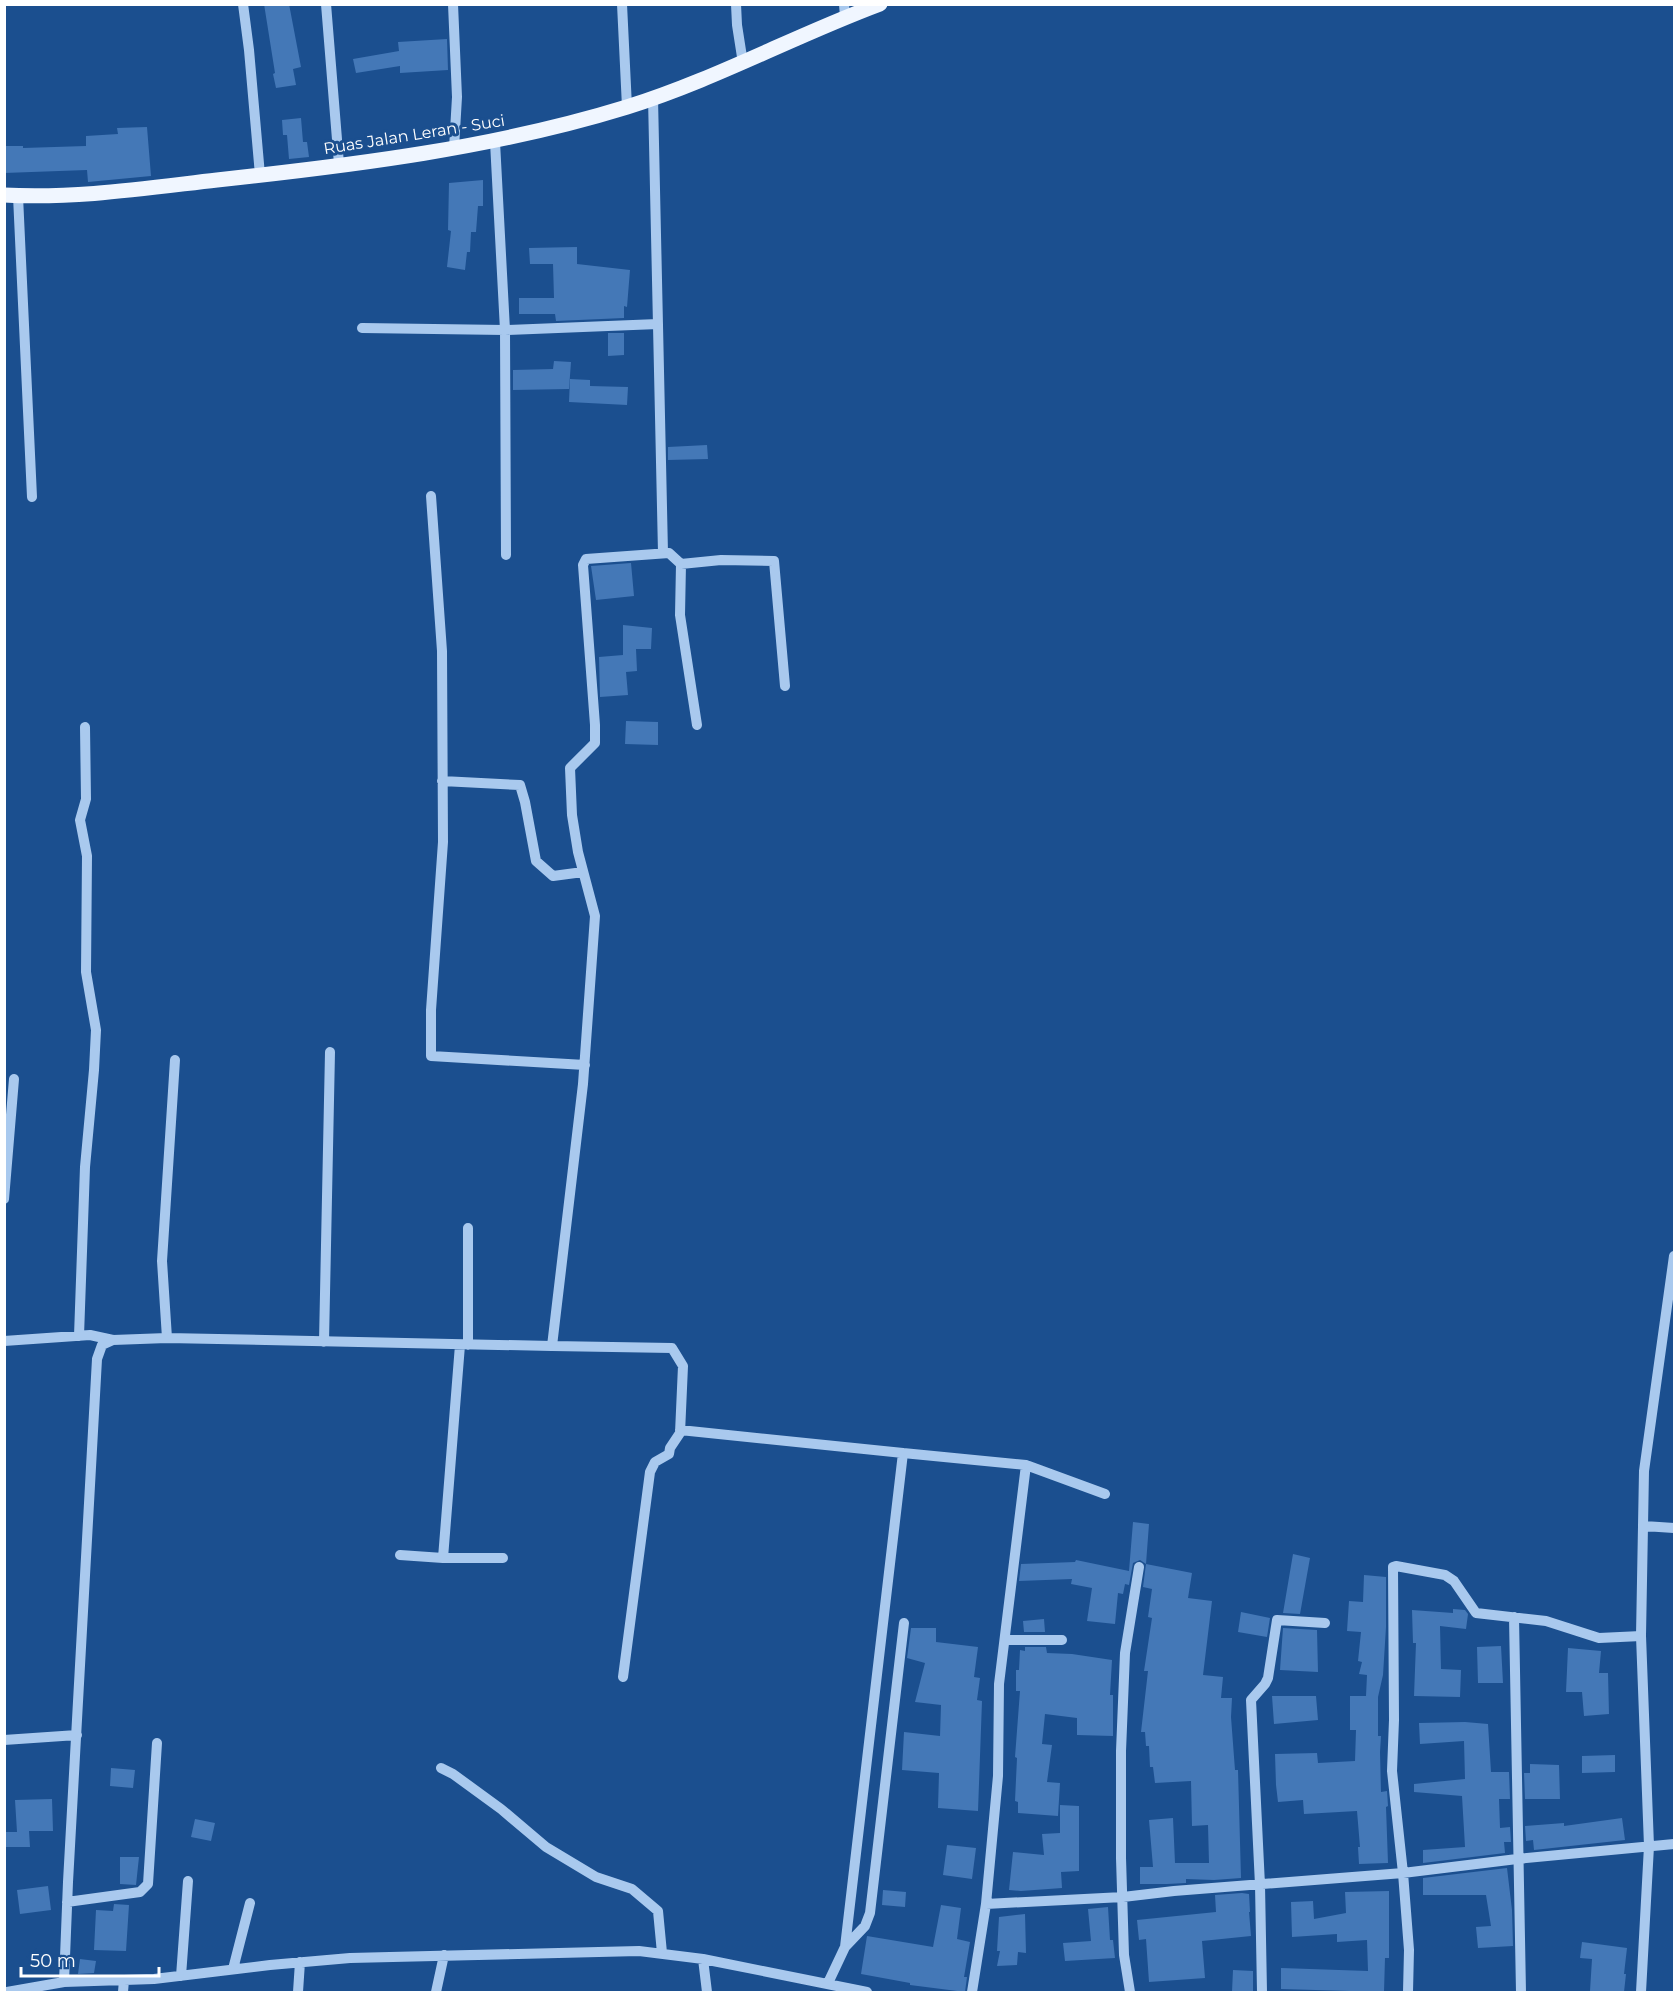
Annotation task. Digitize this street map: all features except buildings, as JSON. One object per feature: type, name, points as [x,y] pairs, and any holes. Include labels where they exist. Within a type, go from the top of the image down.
[{"type":"main road","name":"Ruas Jalan Leran - Suci","points":[[11,196],[103,192],[260,175],[495,141],[627,107],[653,98],[741,63],[845,11],[880,4]]},
{"type":"street","points":[[243,4],[260,175]]},
{"type":"street","points":[[326,4],[339,165]]},
{"type":"street","points":[[453,4],[457,97],[454,147]]},
{"type":"street","points":[[622,4],[627,107]]},
{"type":"street","points":[[736,4],[741,63]]},
{"type":"street","points":[[653,98],[663,553]]},
{"type":"street","points":[[495,141],[505,330],[506,555]]},
{"type":"street","points":[[11,196],[32,497]]},
{"type":"street","points":[[362,328],[505,330],[658,324]]},
{"type":"street","points":[[431,496],[442,651],[443,842],[431,1010],[431,1056],[585,1065]]},
{"type":"street","points":[[552,1346],[585,1065],[595,916],[583,872],[572,815],[570,768],[594,743],[595,724],[583,565],[586,559],[669,553],[681,564],[721,560],[774,561],[785,686]]},
{"type":"street","points":[[681,564],[680,615],[697,724]]},
{"type":"street","points":[[79,1336],[84,1167],[96,1030],[86,972],[87,856],[80,820],[86,799],[85,727]]},
{"type":"street","points":[[442,781],[520,785],[536,861],[553,876],[583,872]]},
{"type":"street","points":[[324,1342],[330,1052]]},
{"type":"street","points":[[167,1338],[162,1261],[175,1060]]},
{"type":"street","points":[[4,1199],[14,1079]]},
{"type":"street","points":[[443,1558],[464,1345],[468,1228]]},
{"type":"street","points":[[1641,1992],[1649,1846],[1641,1635],[1644,1472],[1674,1256]]},
{"type":"street","points":[[4,1341],[90,1335],[113,1340],[167,1338],[672,1348],[683,1366],[680,1430],[669,1454],[655,1462],[650,1472],[623,1677]]},
{"type":"street","points":[[64,1982],[97,1359],[102,1345],[113,1340]]},
{"type":"street","points":[[680,1430],[1026,1465],[1105,1494]]},
{"type":"street","points":[[844,1947],[865,1926],[870,1913],[869,1835],[903,1453]]},
{"type":"street","points":[[972,1992],[986,1904],[998,1776],[999,1684],[1026,1465]]},
{"type":"street","points":[[1644,1526],[1674,1528]]},
{"type":"street","points":[[400,1555],[503,1558]]},
{"type":"street","points":[[1408,1992],[1403,1873],[1392,1772],[1394,1720],[1392,1567],[1445,1575],[1454,1581],[1476,1613],[1546,1620],[1599,1638],[1641,1635]]},
{"type":"street","points":[[1130,1992],[1124,1955],[1120,1805],[1125,1653],[1139,1568]]},
{"type":"street","points":[[1514,1617],[1521,1992]]},
{"type":"street","points":[[1262,1992],[1260,1885],[1251,1700],[1268,1678],[1277,1620],[1324,1623]]},
{"type":"street","points":[[828,1983],[844,1947],[869,1835],[904,1623]]},
{"type":"street","points":[[1005,1640],[1062,1640]]},
{"type":"street","points":[[4,1740],[77,1735]]},
{"type":"street","points":[[67,1902],[140,1892],[148,1884],[157,1743]]},
{"type":"street","points":[[441,1768],[482,1795],[546,1847],[596,1877],[633,1889],[658,1911],[662,1953]]},
{"type":"street","points":[[986,1904],[1124,1897],[1403,1873],[1674,1844]]},
{"type":"street","points":[[181,1976],[188,1881]]},
{"type":"street","points":[[233,1969],[250,1903]]},
{"type":"street","points":[[7,1992],[64,1982],[181,1976],[350,1958],[639,1951],[703,1959],[867,1992]]},
{"type":"street","points":[[436,1992],[444,1955]]},
{"type":"street","points":[[703,1959],[707,1992]]},
{"type":"street","points":[[298,1992],[300,1962]]},
{"type":"street","points":[[123,1992],[124,1980]]},
{"type":"street","points":[[815,1981],[816,1992]]}]
